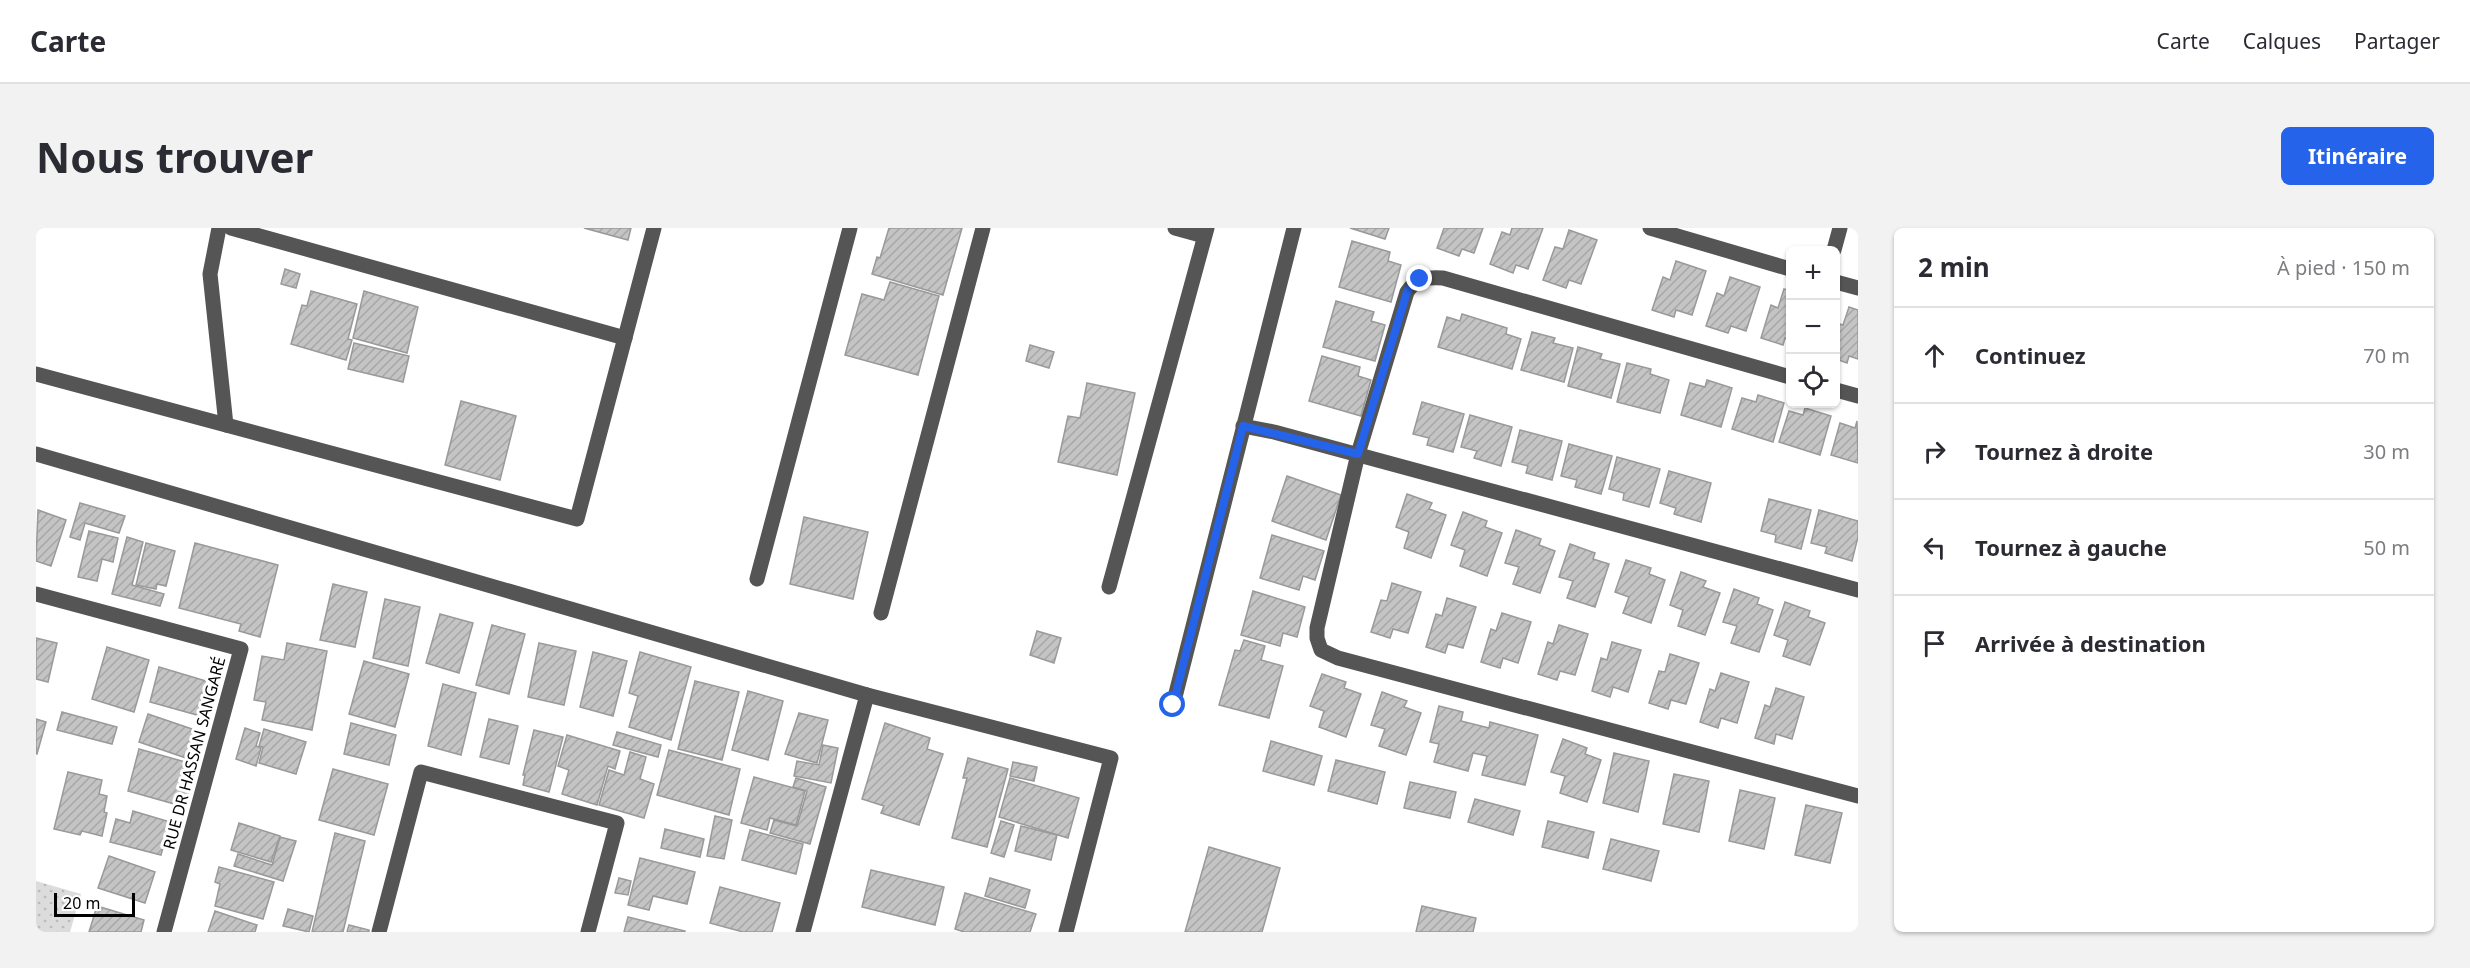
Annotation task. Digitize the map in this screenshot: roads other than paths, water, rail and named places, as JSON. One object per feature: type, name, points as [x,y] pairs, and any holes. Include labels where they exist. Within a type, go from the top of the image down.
[{"type":"street","points":[[219,228],[210,274],[226,424]]},
{"type":"street","points":[[231,228],[625,338]]},
{"type":"street","points":[[36,374],[577,519],[654,228]]},
{"type":"street","points":[[757,579],[850,228]]},
{"type":"street","points":[[881,613],[983,228]]},
{"type":"street","points":[[1109,587],[1205,232],[1175,228]]},
{"type":"street","points":[[1173,705],[1294,228]]},
{"type":"street","points":[[1650,228],[1786,268]]},
{"type":"street","points":[[1835,246],[1840,228]]},
{"type":"street","points":[[1786,376],[1443,278],[1420,279],[1412,284],[1407,292],[1358,454],[1317,628],[1317,638],[1321,650],[1338,658],[1858,796]]},
{"type":"street","points":[[1840,283],[1858,288]]},
{"type":"street","points":[[1840,391],[1858,396]]},
{"type":"street","points":[[1243,426],[1358,454],[1858,590]]},
{"type":"street","points":[[36,454],[867,695],[1111,758],[1066,932]]},
{"type":"street","name":"RUE DR HASSAN SANGARÉ","points":[[36,594],[241,649],[165,932]]},
{"type":"street","points":[[803,932],[867,695]]},
{"type":"street","points":[[379,932],[422,772],[617,823],[588,932]]}]
